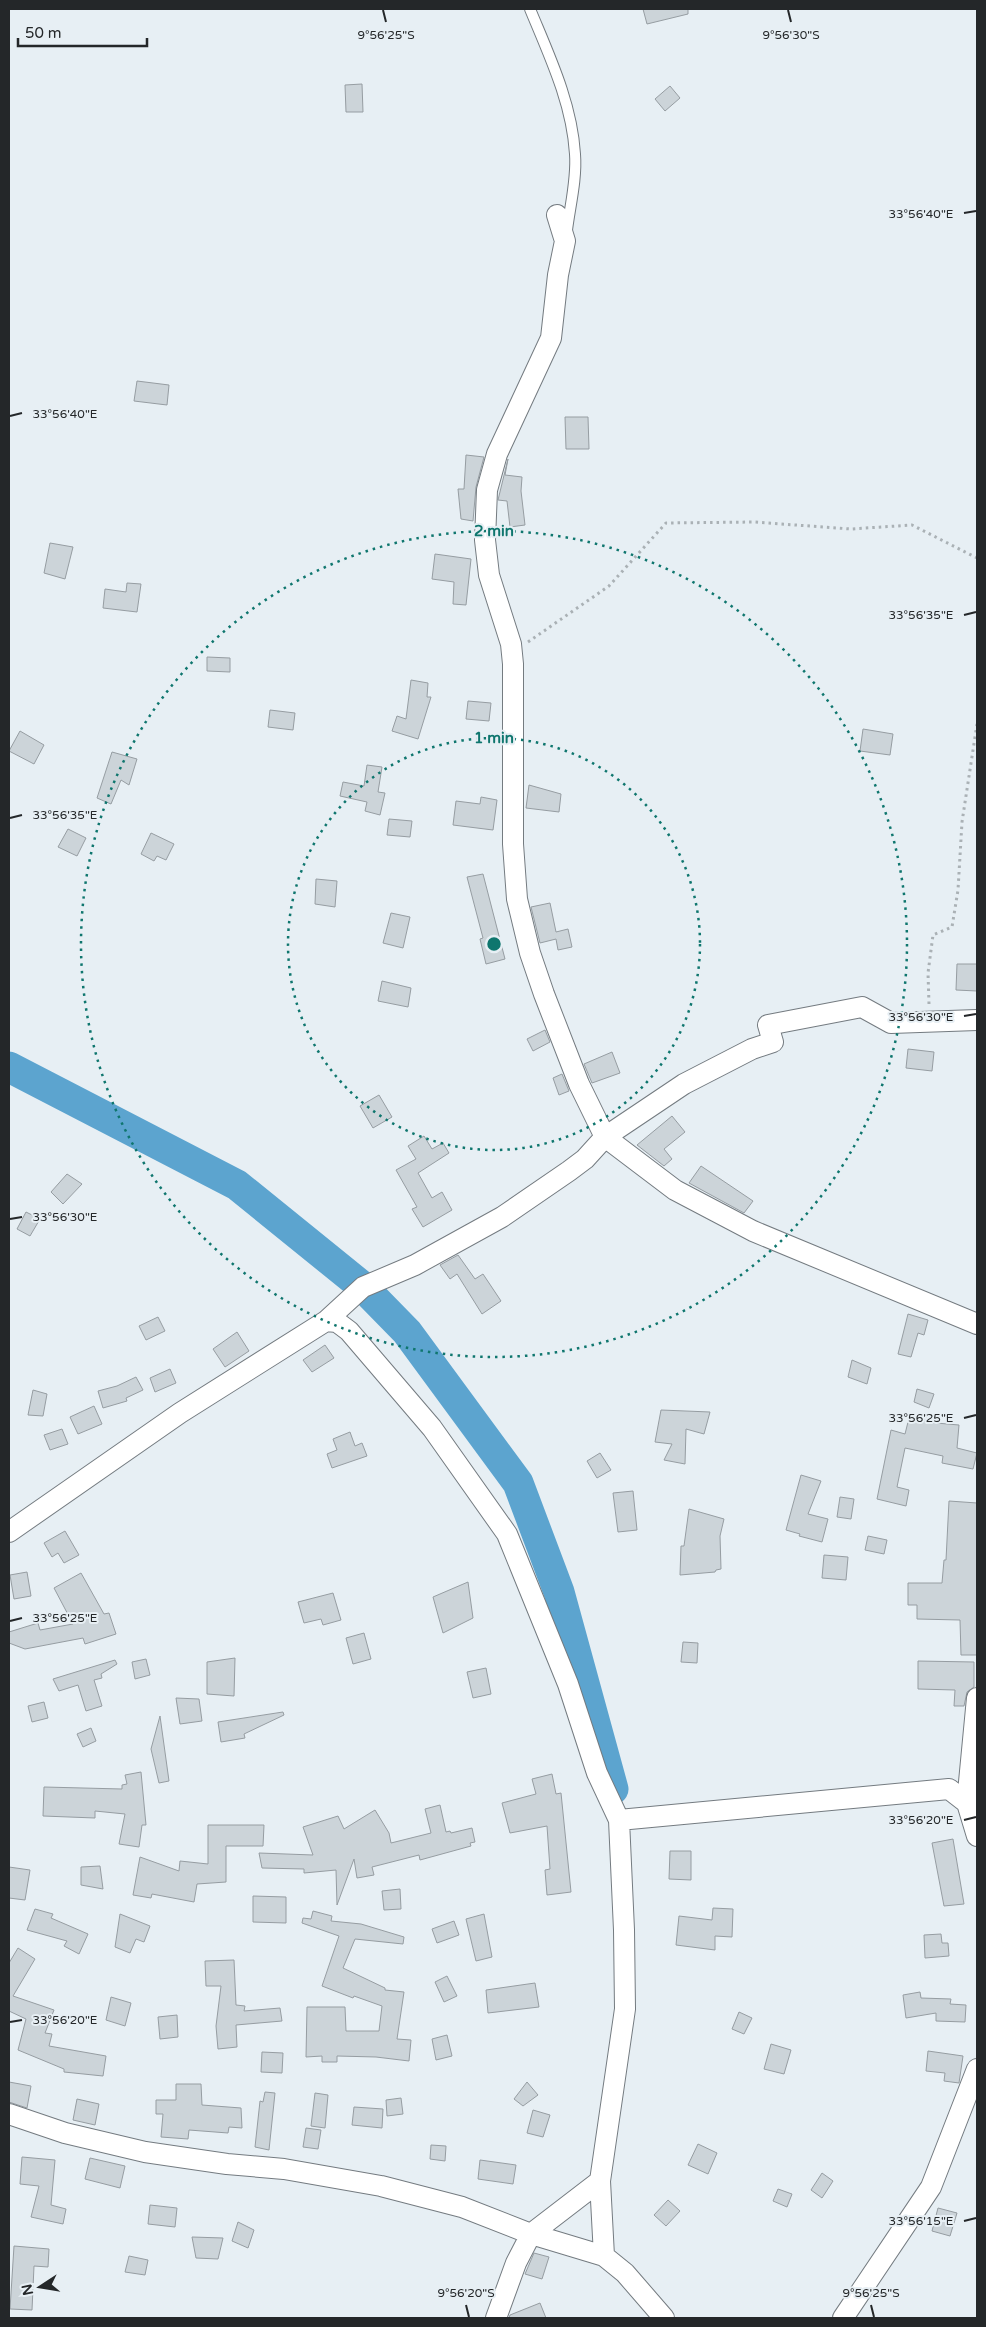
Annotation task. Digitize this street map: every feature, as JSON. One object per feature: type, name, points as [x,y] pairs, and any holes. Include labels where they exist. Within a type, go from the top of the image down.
[{"type":"street","points":[[557,215],[565,241],[558,275],[551,338],[496,454],[487,490],[485,540],[489,575],[512,654],[513,844],[517,899],[530,953],[544,994],[580,1084],[605,1137],[675,1190],[754,1231],[977,1324]]},
{"type":"street","points":[[9,1532],[180,1413],[326,1321],[363,1288],[415,1265],[502,1217],[580,1163],[605,1137],[684,1084],[752,1048],[773,1042],[768,1025],[862,1007],[891,1023],[977,1020]]},
{"type":"street","points":[[326,1321],[337,1322],[366,1348],[432,1428],[507,1534],[568,1684],[598,1773],[619,1820],[624,1930],[625,2009],[600,2181],[604,2256]]},
{"type":"street","points":[[977,1698],[967,1803],[977,1836]]},
{"type":"street","points":[[619,1820],[949,1789],[967,1803]]},
{"type":"street","points":[[843,2318],[931,2187],[977,2069]]},
{"type":"street","points":[[9,2114],[65,2133],[145,2152],[226,2164],[284,2169],[381,2186],[462,2207],[531,2234],[604,2256],[625,2273],[664,2318]]},
{"type":"street","points":[[496,2318],[516,2263],[531,2234],[600,2181]]},
{"type":"lane","points":[[530,9],[558,78],[570,114],[576,155],[565,241]]},
{"type":"path","points":[[512,654],[609,586],[666,523],[754,522],[851,529],[912,525],[977,558]]},
{"type":"path","points":[[929,1022],[928,973],[932,935],[952,927],[958,890],[962,822],[977,724]]},
{"type":"building","points":[[643,9],[688,9],[688,14],[647,24]]},
{"type":"building","points":[[362,84],[363,112],[346,112],[345,85]]},
{"type":"building","points":[[670,86],[680,98],[665,111],[655,99]]},
{"type":"building","points":[[137,381],[169,385],[167,405],[134,401]]},
{"type":"building","points":[[565,417],[588,417],[589,449],[566,449]]},
{"type":"building","points":[[466,455],[484,457],[476,487],[473,521],[461,519],[458,489],[464,489]]},
{"type":"building","points":[[508,459],[505,475],[522,477],[521,491],[525,525],[510,527],[507,501],[498,500]]},
{"type":"building","points":[[50,543],[73,547],[65,579],[44,573]]},
{"type":"building","points":[[435,554],[471,559],[466,605],[453,604],[454,582],[432,579]]},
{"type":"building","points":[[127,583],[141,584],[137,612],[103,608],[105,589],[126,592]]},
{"type":"building","points":[[207,657],[230,658],[230,672],[207,671]]},
{"type":"building","points":[[411,680],[428,683],[427,697],[431,697],[418,739],[392,731],[397,716],[406,719]]},
{"type":"building","points":[[468,701],[491,703],[489,721],[466,719]]},
{"type":"building","points":[[270,710],[295,713],[293,730],[268,727]]},
{"type":"building","points":[[863,729],[893,734],[890,755],[860,751]]},
{"type":"building","points":[[20,731],[44,745],[34,764],[9,751]]},
{"type":"building","points":[[112,752],[137,759],[129,785],[121,780],[111,804],[97,798]]},
{"type":"building","points":[[367,765],[382,767],[378,792],[385,793],[380,815],[365,811],[367,802],[340,796],[343,782],[364,786]]},
{"type":"building","points":[[529,785],[561,794],[559,812],[526,808]]},
{"type":"building","points":[[481,797],[497,800],[493,830],[453,825],[456,801],[480,804]]},
{"type":"building","points":[[389,819],[412,821],[410,837],[387,835]]},
{"type":"building","points":[[68,829],[86,838],[77,856],[58,847]]},
{"type":"building","points":[[151,833],[174,844],[166,860],[157,856],[154,861],[141,854]]},
{"type":"building","points":[[483,874],[505,959],[486,964],[480,939],[483,938],[467,877]]},
{"type":"building","points":[[316,879],[337,881],[335,907],[315,904]]},
{"type":"building","points":[[550,903],[556,932],[568,929],[572,947],[558,950],[556,939],[540,943],[531,907]]},
{"type":"building","points":[[391,913],[410,917],[403,948],[383,943]]},
{"type":"building","points":[[957,964],[977,964],[977,991],[956,990]]},
{"type":"building","points":[[382,981],[411,988],[408,1007],[378,1001]]},
{"type":"building","points":[[545,1030],[550,1042],[533,1051],[527,1039]]},
{"type":"building","points":[[908,1049],[934,1052],[932,1071],[906,1068]]},
{"type":"building","points":[[612,1052],[620,1073],[592,1083],[584,1064]]},
{"type":"building","points":[[562,1074],[569,1091],[559,1095],[553,1078]]},
{"type":"building","points":[[379,1095],[392,1117],[373,1128],[360,1106]]},
{"type":"building","points":[[672,1116],[685,1132],[664,1149],[672,1159],[664,1166],[637,1145]]},
{"type":"building","points":[[424,1136],[432,1149],[443,1143],[449,1153],[418,1173],[432,1198],[442,1192],[452,1210],[423,1227],[412,1209],[417,1207],[396,1170],[416,1159],[408,1146]]},
{"type":"building","points":[[701,1166],[753,1201],[744,1213],[689,1183]]},
{"type":"building","points":[[67,1174],[82,1184],[63,1204],[51,1192]]},
{"type":"building","points":[[26,1212],[40,1219],[30,1236],[17,1229]]},
{"type":"building","points":[[458,1255],[475,1279],[483,1274],[501,1301],[482,1314],[457,1274],[450,1279],[440,1265]]},
{"type":"building","points":[[908,1314],[928,1320],[924,1335],[918,1333],[911,1357],[898,1354]]},
{"type":"building","points":[[158,1317],[165,1331],[146,1340],[139,1326]]},
{"type":"building","points":[[237,1332],[249,1351],[225,1367],[213,1349]]},
{"type":"building","points":[[325,1345],[334,1358],[312,1372],[303,1360]]},
{"type":"building","points":[[852,1360],[871,1368],[867,1384],[848,1377]]},
{"type":"building","points":[[170,1369],[176,1383],[155,1392],[150,1378]]},
{"type":"building","points":[[136,1377],[143,1390],[126,1398],[127,1401],[103,1408],[98,1391],[117,1386]]},
{"type":"building","points":[[917,1389],[934,1394],[929,1408],[914,1402]]},
{"type":"building","points":[[33,1390],[47,1394],[43,1416],[28,1415]]},
{"type":"building","points":[[94,1406],[102,1424],[78,1434],[70,1417]]},
{"type":"building","points":[[661,1410],[710,1412],[704,1434],[686,1429],[685,1464],[664,1460],[672,1444],[655,1442]]},
{"type":"building","points":[[910,1414],[927,1417],[925,1422],[959,1425],[957,1448],[977,1453],[973,1469],[942,1463],[943,1456],[905,1448],[897,1487],[909,1490],[906,1506],[877,1499],[891,1430],[905,1434]]},
{"type":"building","points":[[62,1429],[68,1444],[50,1450],[44,1435]]},
{"type":"building","points":[[350,1432],[355,1446],[362,1443],[367,1456],[332,1468],[327,1454],[337,1450],[333,1439]]},
{"type":"building","points":[[600,1453],[611,1470],[597,1478],[587,1461]]},
{"type":"building","points":[[801,1475],[821,1481],[808,1514],[828,1519],[822,1542],[799,1536],[800,1534],[786,1530]]},
{"type":"building","points":[[633,1491],[637,1530],[618,1532],[613,1493]]},
{"type":"building","points":[[840,1497],[854,1499],[851,1519],[837,1517]]},
{"type":"building","points":[[949,1501],[977,1503],[977,1655],[961,1655],[960,1620],[917,1619],[917,1605],[908,1605],[908,1583],[942,1583],[944,1560],[946,1560]]},
{"type":"building","points":[[689,1509],[724,1519],[720,1536],[721,1569],[715,1572],[680,1575],[681,1546],[684,1546]]},
{"type":"building","points":[[65,1531],[79,1555],[64,1563],[58,1553],[52,1557],[44,1543]]},
{"type":"building","points":[[868,1536],[887,1540],[884,1554],[865,1550]]},
{"type":"building","points":[[824,1555],[848,1557],[846,1580],[822,1578]]},
{"type":"building","points":[[27,1572],[31,1596],[14,1599],[10,1575]]},
{"type":"building","points":[[81,1573],[104,1614],[109,1613],[116,1634],[85,1644],[83,1638],[25,1649],[9,1643],[9,1632],[38,1623],[40,1630],[73,1624],[54,1588]]},
{"type":"building","points":[[468,1582],[473,1618],[443,1633],[433,1597]]},
{"type":"building","points":[[333,1593],[341,1620],[323,1625],[321,1619],[304,1623],[298,1602]]},
{"type":"building","points":[[364,1633],[371,1659],[353,1664],[346,1638]]},
{"type":"building","points":[[683,1642],[698,1643],[697,1663],[681,1662]]},
{"type":"building","points":[[235,1658],[234,1696],[207,1694],[207,1662]]},
{"type":"building","points":[[146,1659],[150,1675],[135,1679],[132,1662]]},
{"type":"building","points":[[115,1660],[117,1664],[101,1674],[102,1678],[94,1680],[102,1706],[86,1711],[78,1685],[59,1691],[53,1679]]},
{"type":"building","points":[[918,1661],[974,1662],[974,1687],[967,1692],[964,1706],[954,1706],[955,1690],[918,1689]]},
{"type":"building","points":[[486,1668],[491,1694],[473,1698],[467,1672]]},
{"type":"building","points":[[176,1698],[199,1699],[202,1721],[180,1724]]},
{"type":"building","points":[[44,1702],[48,1718],[32,1722],[28,1706]]},
{"type":"building","points":[[283,1712],[284,1715],[244,1734],[245,1738],[221,1742],[218,1722]]},
{"type":"building","points":[[160,1716],[169,1781],[159,1783],[151,1749]]},
{"type":"building","points":[[91,1728],[96,1741],[83,1747],[77,1734]]},
{"type":"building","points":[[141,1772],[146,1825],[142,1825],[139,1847],[119,1844],[125,1814],[95,1811],[95,1818],[43,1816],[44,1787],[122,1789],[122,1785],[127,1784],[125,1775]]},
{"type":"building","points":[[552,1774],[556,1794],[561,1793],[571,1892],[547,1895],[545,1870],[550,1869],[547,1826],[510,1833],[502,1803],[536,1794],[532,1779]]},
{"type":"building","points":[[440,1805],[446,1832],[450,1831],[451,1833],[472,1828],[475,1842],[470,1843],[471,1846],[420,1860],[419,1855],[372,1867],[374,1875],[357,1878],[354,1859],[337,1905],[336,1870],[304,1873],[304,1869],[262,1868],[259,1853],[313,1855],[303,1827],[338,1816],[344,1829],[375,1810],[389,1833],[391,1843],[431,1833],[425,1809]]},
{"type":"building","points":[[208,1825],[264,1825],[263,1846],[226,1846],[226,1882],[197,1884],[194,1902],[152,1894],[151,1898],[133,1895],[140,1857],[179,1871],[180,1861],[208,1864]]},
{"type":"building","points":[[953,1839],[964,1904],[944,1906],[932,1843]]},
{"type":"building","points":[[670,1851],[691,1851],[691,1880],[669,1879]]},
{"type":"building","points":[[100,1866],[103,1889],[81,1885],[81,1867]]},
{"type":"building","points":[[9,1867],[30,1870],[25,1900],[9,1898]]},
{"type":"building","points":[[400,1889],[401,1909],[384,1910],[382,1891]]},
{"type":"building","points":[[253,1896],[286,1897],[286,1923],[253,1922]]},
{"type":"building","points":[[713,1908],[733,1909],[732,1937],[715,1936],[715,1950],[676,1945],[679,1916],[712,1920]]},
{"type":"building","points":[[35,1909],[53,1914],[51,1918],[88,1934],[79,1954],[64,1946],[67,1941],[27,1930]]},
{"type":"building","points":[[313,1911],[332,1916],[331,1921],[361,1924],[404,1937],[403,1944],[355,1939],[343,1968],[385,1988],[385,1990],[404,1992],[397,2039],[411,2040],[409,2061],[376,2057],[337,2056],[337,2062],[322,2062],[322,2056],[306,2057],[307,2007],[345,2007],[346,2031],[379,2031],[382,2006],[354,1996],[353,1998],[322,1986],[339,1936],[302,1923],[303,1918],[311,1919]]},
{"type":"building","points":[[120,1914],[150,1926],[144,1942],[136,1939],[130,1953],[115,1947]]},
{"type":"building","points":[[484,1914],[492,1957],[476,1961],[466,1919]]},
{"type":"building","points":[[454,1921],[459,1935],[437,1943],[432,1929]]},
{"type":"building","points":[[941,1934],[942,1943],[948,1943],[949,1956],[925,1958],[924,1935]]},
{"type":"building","points":[[18,1948],[35,1959],[13,1996],[54,2010],[45,2033],[52,2034],[49,2046],[106,2056],[103,2076],[64,2072],[64,2069],[18,2050],[26,2019],[9,2011],[9,1963]]},
{"type":"building","points":[[234,1960],[236,2005],[245,2006],[244,2011],[280,2008],[282,2021],[236,2025],[237,2047],[218,2049],[216,2026],[221,1986],[206,1986],[205,1961]]},
{"type":"building","points":[[447,1976],[457,1996],[444,2002],[435,1982]]},
{"type":"building","points":[[535,1983],[539,2007],[488,2013],[486,1990]]},
{"type":"building","points":[[920,1992],[921,1998],[951,1999],[950,2004],[966,2005],[965,2022],[936,2021],[936,2013],[906,2018],[903,1995]]},
{"type":"building","points":[[111,1997],[131,2003],[125,2026],[106,2020]]},
{"type":"building","points":[[739,2012],[752,2018],[744,2034],[732,2029]]},
{"type":"building","points":[[177,2015],[178,2037],[160,2039],[158,2017]]},
{"type":"building","points":[[447,2035],[452,2056],[436,2060],[432,2039]]},
{"type":"building","points":[[771,2044],[791,2050],[784,2074],[764,2069]]},
{"type":"building","points":[[928,2051],[963,2056],[959,2083],[944,2081],[945,2073],[926,2071]]},
{"type":"building","points":[[262,2052],[283,2053],[282,2073],[261,2072]]},
{"type":"building","points":[[9,2082],[31,2086],[27,2108],[9,2102]]},
{"type":"building","points":[[527,2082],[538,2095],[523,2106],[514,2099]]},
{"type":"building","points":[[176,2084],[201,2084],[202,2105],[241,2108],[242,2128],[229,2127],[228,2133],[189,2130],[188,2139],[161,2137],[163,2114],[156,2114],[156,2100],[176,2100]]},
{"type":"building","points":[[265,2092],[275,2093],[269,2150],[255,2147],[260,2101],[263,2102]]},
{"type":"building","points":[[315,2093],[328,2095],[325,2128],[311,2126]]},
{"type":"building","points":[[401,2098],[403,2114],[387,2116],[386,2100]]},
{"type":"building","points":[[77,2099],[99,2104],[95,2125],[73,2120]]},
{"type":"building","points":[[354,2107],[383,2109],[382,2128],[352,2125]]},
{"type":"building","points":[[533,2110],[550,2115],[543,2137],[527,2133]]},
{"type":"building","points":[[306,2128],[321,2130],[318,2149],[303,2147]]},
{"type":"building","points":[[698,2144],[717,2153],[708,2174],[688,2165]]},
{"type":"building","points":[[431,2145],[446,2146],[445,2161],[430,2159]]},
{"type":"building","points":[[22,2157],[55,2160],[51,2205],[66,2209],[63,2224],[31,2217],[39,2186],[20,2184]]},
{"type":"building","points":[[90,2158],[125,2166],[120,2188],[85,2179]]},
{"type":"building","points":[[480,2160],[516,2165],[513,2184],[478,2179]]},
{"type":"building","points":[[822,2173],[833,2181],[822,2198],[811,2190]]},
{"type":"building","points":[[778,2189],[792,2194],[787,2207],[773,2201]]},
{"type":"building","points":[[668,2200],[680,2211],[666,2226],[654,2215]]},
{"type":"building","points":[[150,2205],[177,2208],[175,2227],[148,2224]]},
{"type":"building","points":[[938,2208],[957,2213],[950,2236],[932,2231]]},
{"type":"building","points":[[238,2222],[254,2230],[248,2248],[232,2241]]},
{"type":"building","points":[[192,2237],[223,2238],[218,2259],[196,2258]]},
{"type":"building","points":[[14,2246],[49,2249],[48,2267],[34,2266],[32,2310],[10,2309]]},
{"type":"building","points":[[534,2253],[549,2257],[542,2279],[525,2274]]},
{"type":"building","points":[[129,2256],[148,2260],[145,2275],[125,2272]]},
{"type":"building","points":[[540,2303],[546,2318],[509,2318],[510,2315]]},
{"type":"waterway","points":[[9,1067],[237,1185],[363,1287],[407,1332],[518,1483],[559,1592],[613,1789]]}]
